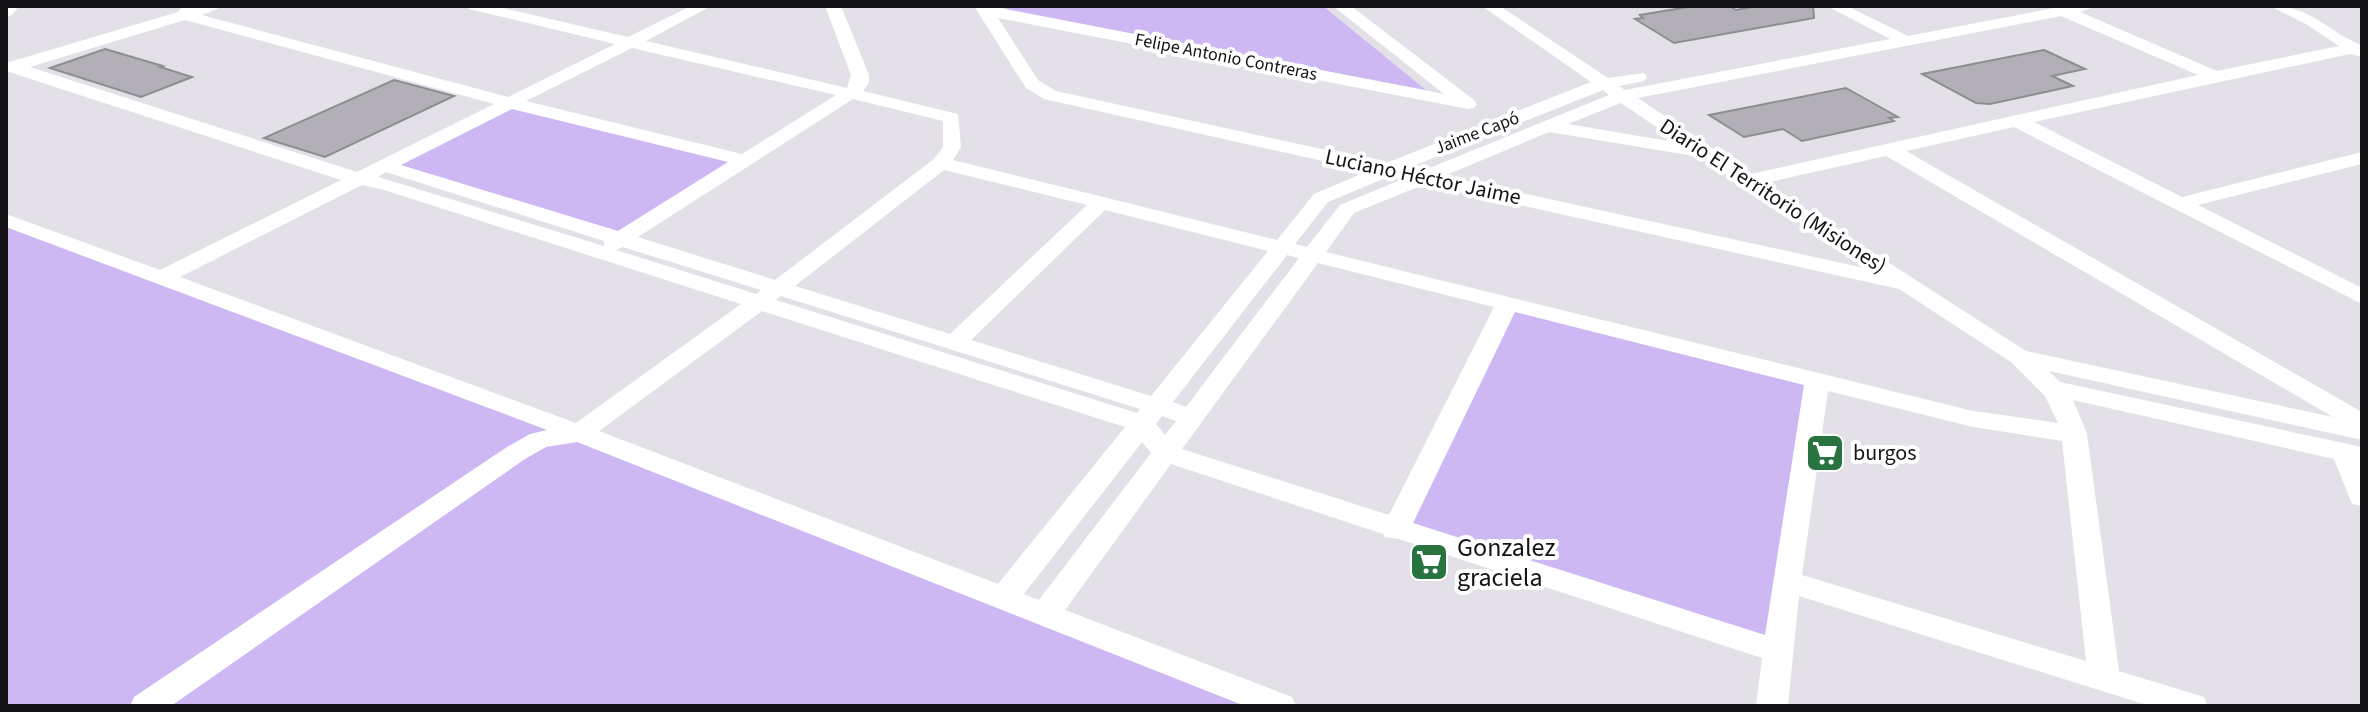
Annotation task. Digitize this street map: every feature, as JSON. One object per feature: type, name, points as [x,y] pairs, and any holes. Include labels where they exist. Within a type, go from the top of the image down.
[{"type":"street","points":[[6,12],[11,6]]},
{"type":"street","points":[[10,68],[187,11],[216,6]]},
{"type":"street","points":[[146,706],[516,453],[539,440],[579,433],[778,288],[941,163],[952,147],[952,118],[853,92],[628,44],[474,6]]},
{"type":"street","points":[[162,277],[703,6]]},
{"type":"street","points":[[598,253],[853,92],[860,83],[860,75],[833,6]]},
{"type":"street","points":[[1341,6],[1468,104],[1483,129]]},
{"type":"street","name":"Diario El Territorio (Misiones)","points":[[1490,6],[1748,181],[2019,357],[2054,388]]},
{"type":"street","points":[[1835,6],[1904,40]]},
{"type":"street","points":[[2006,10],[2063,11],[2089,6]]},
{"type":"street","points":[[2278,6],[2312,21],[2358,51]]},
{"type":"street","points":[[539,22],[558,7]]},
{"type":"street","name":"Felipe Antonio Contreras","points":[[984,8],[1468,104]]},
{"type":"street","name":"Luciano Héctor Jaime","points":[[984,8],[1032,84],[1050,95],[1906,284]]},
{"type":"street","name":"Jaime Capó","points":[[1045,615],[1347,209],[1423,177],[1529,126],[1603,84],[2006,10]]},
{"type":"street","name":"Jaime Capó","points":[[1003,599],[1321,198],[1483,129],[1529,126],[1621,96],[1904,40],[2006,10]]},
{"type":"street","points":[[187,11],[511,103],[746,161]]},
{"type":"street","points":[[2063,11],[2215,76]]},
{"type":"street","points":[[6,47],[40,58]]},
{"type":"street","points":[[1748,181],[2215,76],[2358,51]]},
{"type":"street","points":[[10,68],[756,302],[1148,414],[1192,417]]},
{"type":"street","points":[[2019,122],[2362,297]]},
{"type":"street","points":[[1529,126],[1708,154]]},
{"type":"street","points":[[1888,149],[2362,423]]},
{"type":"street","points":[[2180,204],[2362,158]]},
{"type":"street","points":[[941,163],[1973,419],[2074,434]]},
{"type":"street","points":[[386,166],[954,343],[1148,414],[1165,453],[1395,530],[1778,651]]},
{"type":"street","points":[[954,343],[1102,202]]},
{"type":"street","points":[[6,220],[579,433],[1280,706]]},
{"type":"street","points":[[1395,530],[1507,305]]},
{"type":"street","points":[[2019,357],[2356,446]]},
{"type":"street","points":[[1772,706],[1786,581],[1817,381]]},
{"type":"street","points":[[2054,388],[2356,446]]},
{"type":"street","points":[[2054,388],[2067,405],[2074,434],[2104,679]]},
{"type":"street","points":[[2356,446],[2362,497]]},
{"type":"street","points":[[1786,581],[2192,706]]},
{"type":"shaded area","points":[[1005,6],[1323,6],[1426,90],[1007,10]]},
{"type":"shaded area","points":[[518,100],[746,161],[620,239],[387,166]]},
{"type":"shaded area","points":[[6,221],[1276,706],[6,706]]},
{"type":"shaded area","points":[[1508,306],[1814,381],[1778,650],[1395,530]]},
{"type":"building","points":[[1694,6],[1729,6],[1736,10],[1757,6],[1813,6],[1814,18],[1674,43],[1635,19],[1643,18],[1640,15]]},
{"type":"building","points":[[105,49],[192,77],[141,97],[50,68]]},
{"type":"building","points":[[2044,50],[2085,69],[2052,76],[2073,86],[1990,104],[1976,103],[1922,74]]},
{"type":"building","points":[[394,80],[454,96],[325,157],[264,138]]},
{"type":"building","points":[[1846,88],[1898,117],[1889,118],[1894,121],[1802,141],[1783,129],[1744,137],[1709,115]]},
{"type":"place","name":"burgos","points":[[1825,453]]},
{"type":"place","name":"Gonzalez graciela","points":[[1429,562]]}]
